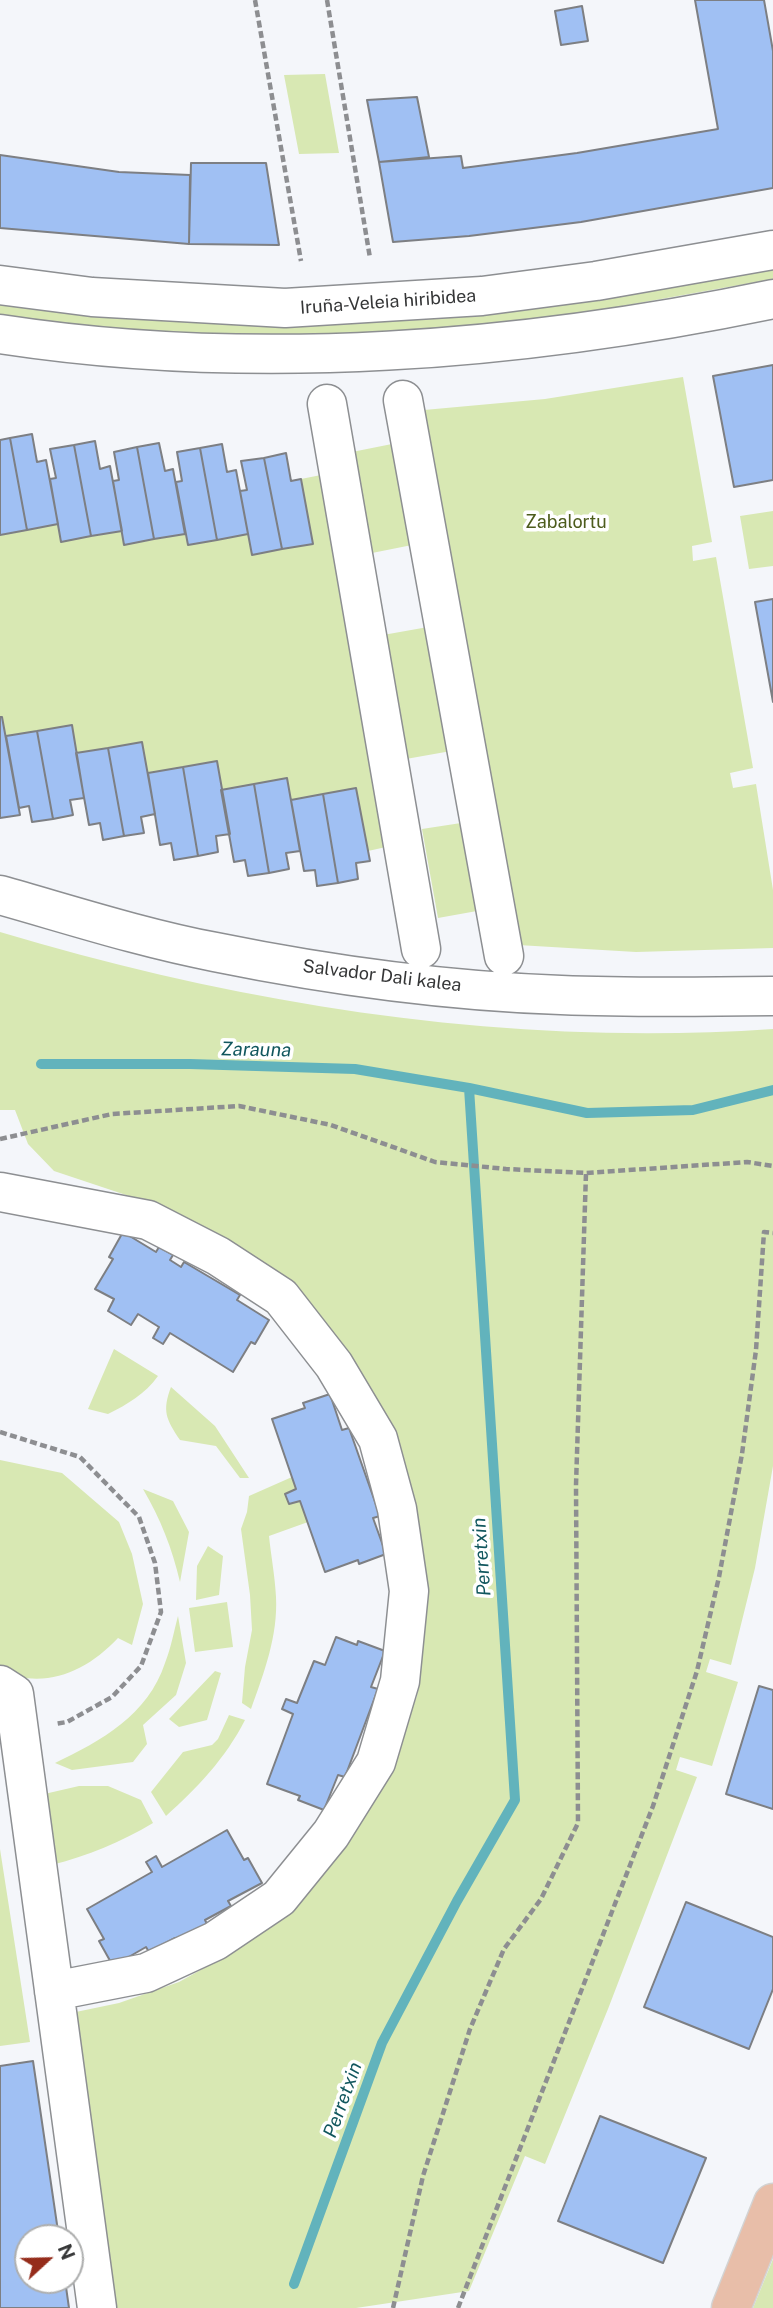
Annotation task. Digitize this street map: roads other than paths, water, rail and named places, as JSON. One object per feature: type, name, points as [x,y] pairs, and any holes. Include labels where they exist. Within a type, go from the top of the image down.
[{"type":"main road","points":[[731,2308],[773,2203]]},
{"type":"street","name":"Iruña-Veleia hiribidea","points":[[0,285],[92,297],[297,307],[482,296],[596,281],[773,250]]},
{"type":"street","points":[[0,334],[167,352],[354,352],[593,332],[773,299]]},
{"type":"street","points":[[402,400],[504,956]]},
{"type":"street","points":[[327,404],[421,949]]},
{"type":"street","name":"Salvador Dali kalea","points":[[0,895],[214,952],[390,981],[559,995],[683,998],[773,996]]},
{"type":"street","points":[[0,1192],[148,1220],[218,1256],[281,1297],[334,1364],[379,1439],[397,1509],[410,1591],[400,1681],[376,1762],[331,1834],[279,1898],[215,1941],[146,1973],[54,1991]]},
{"type":"street","points":[[0,1685],[14,1694],[97,2308]]},
{"type":"waterway","name":"Zarauna","points":[[41,1064],[190,1064],[355,1069],[469,1088]]},
{"type":"waterway","name":"Perretxin","points":[[294,2284],[382,2043],[457,1901],[515,1800],[469,1088],[587,1113],[693,1110],[773,1090]]},
{"type":"park label","name":"Zabalortu","points":[[566,522]]}]
